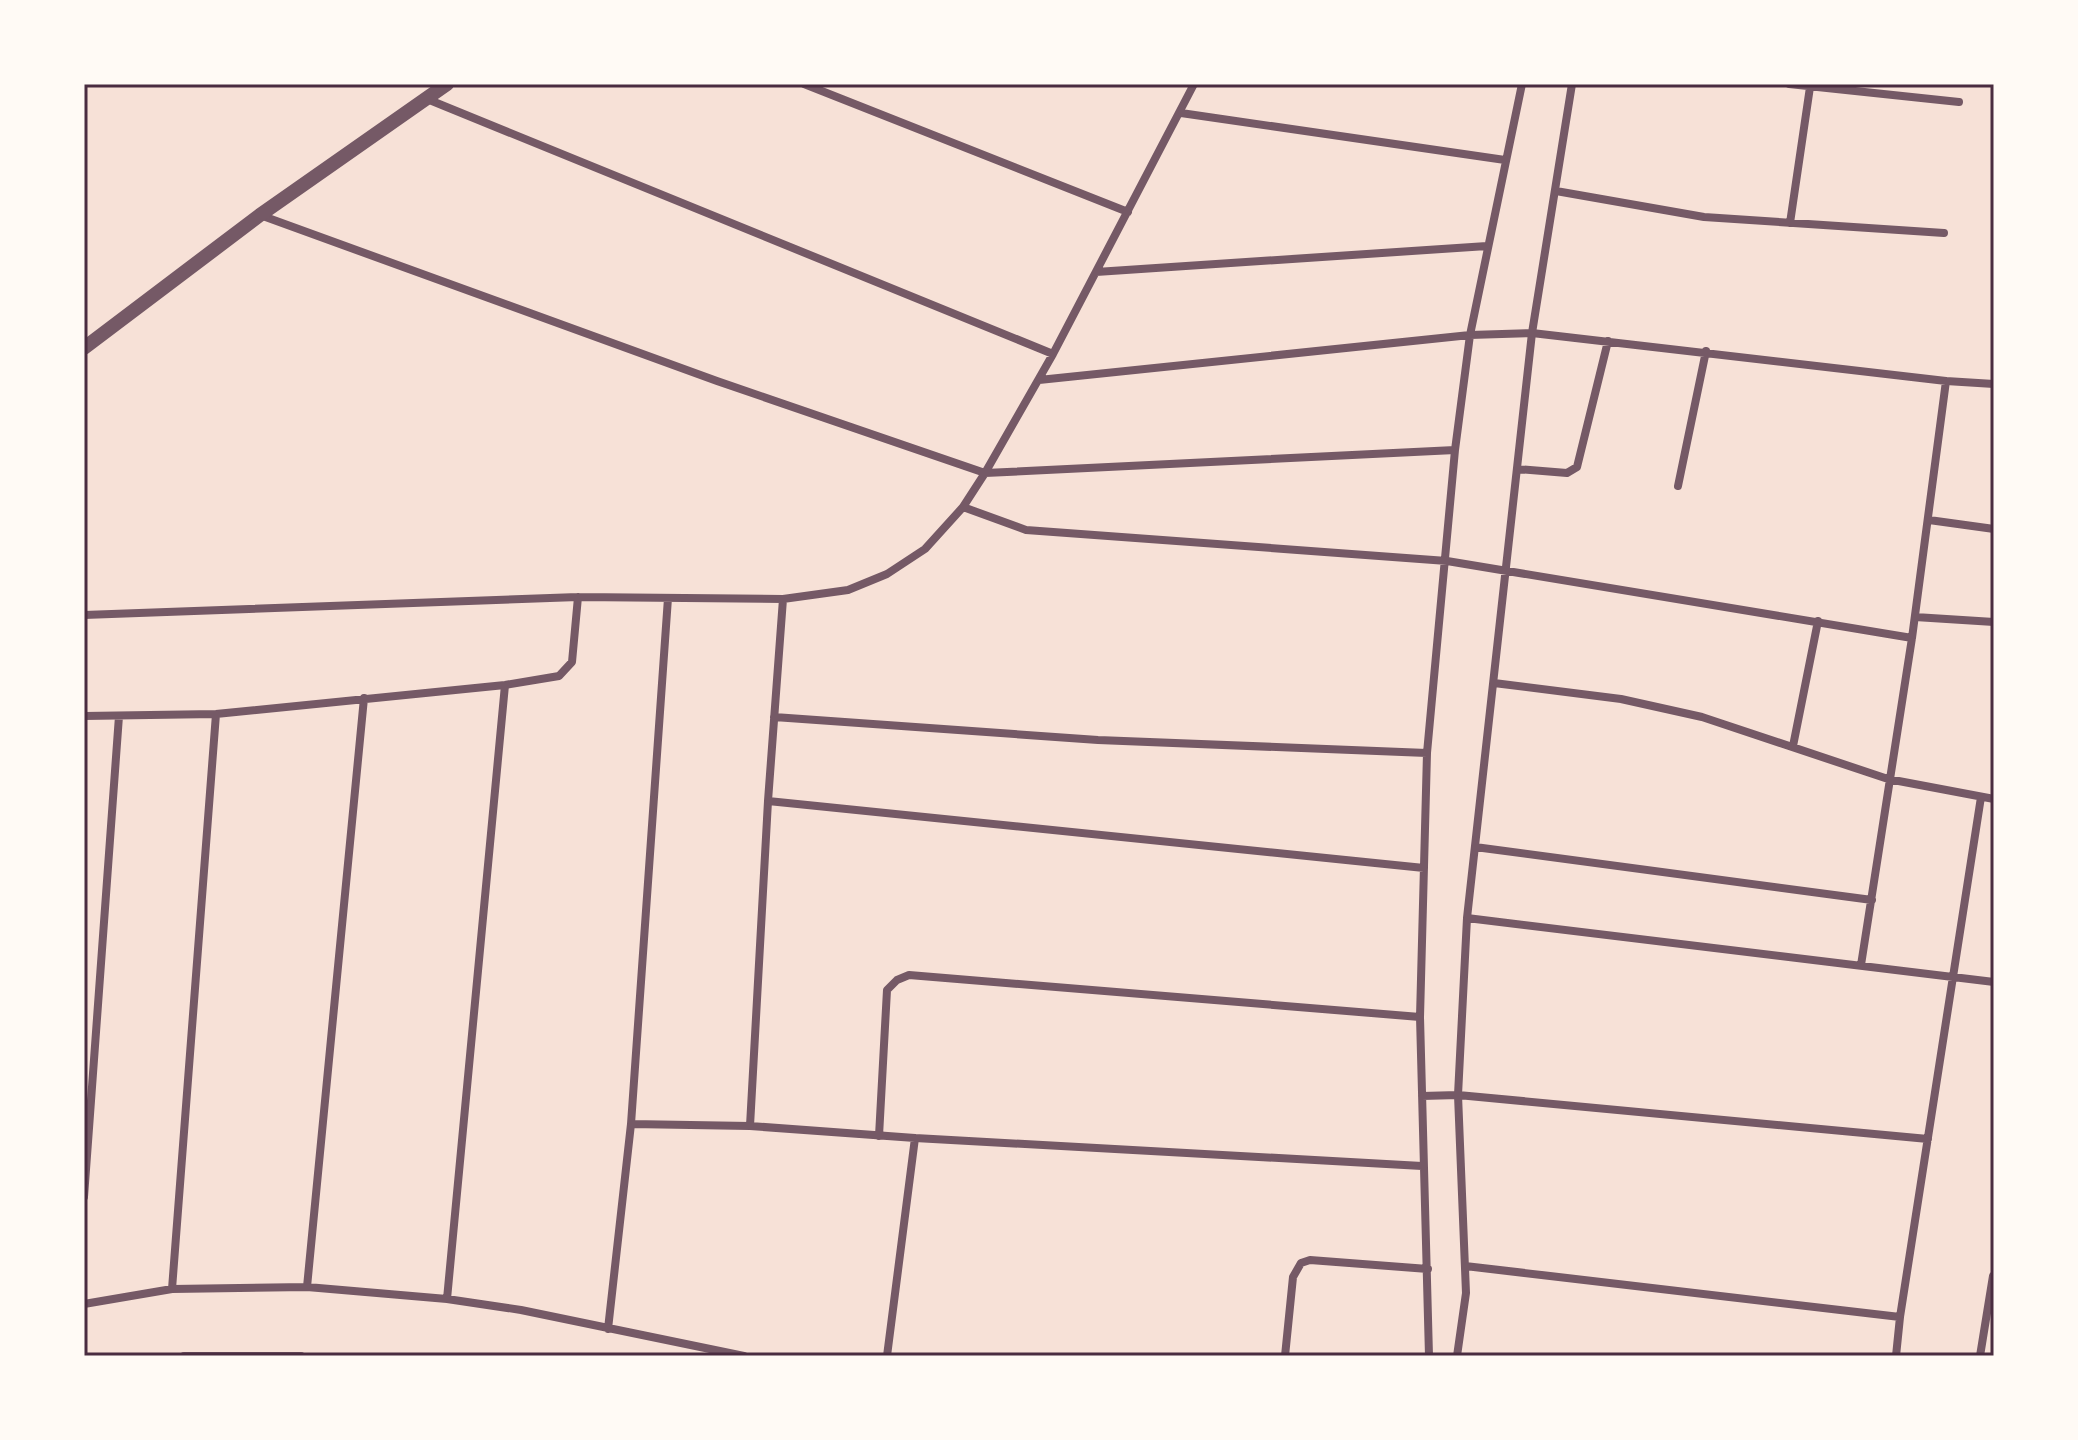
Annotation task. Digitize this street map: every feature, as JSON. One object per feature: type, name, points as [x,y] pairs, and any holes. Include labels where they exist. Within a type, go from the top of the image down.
[{"type":"street","points":[[84,348],[260,215],[447,84]]},
{"type":"street","points":[[804,84],[1128,212]]},
{"type":"street","points":[[1429,1356],[1420,1017],[1427,753],[1455,450],[1470,335],[1522,84]]},
{"type":"street","points":[[1457,1356],[1464,1321],[1465,1266],[1458,1095],[1467,918],[1532,333],[1572,84]]},
{"type":"street","points":[[1789,84],[1959,102]]},
{"type":"street","points":[[84,615],[578,597],[783,599],[848,590],[887,574],[925,549],[963,507],[985,473],[1039,380],[1181,113],[1190,86]]},
{"type":"street","points":[[1790,223],[1810,87]]},
{"type":"street","points":[[426,98],[1053,354]]},
{"type":"street","points":[[1181,113],[1505,160]]},
{"type":"street","points":[[1556,191],[1704,217],[1944,233]]},
{"type":"street","points":[[260,215],[717,381],[985,473],[1455,450]]},
{"type":"street","points":[[1096,272],[1487,246]]},
{"type":"street","points":[[1039,380],[1470,335],[1532,333],[1994,384]]},
{"type":"street","points":[[1517,469],[1567,473],[1577,467],[1608,341]]},
{"type":"street","points":[[1678,486],[1706,351]]},
{"type":"street","points":[[1861,965],[1912,638],[1946,381]]},
{"type":"street","points":[[963,507],[1037,531],[1447,561],[1912,638]]},
{"type":"street","points":[[1929,520],[1994,529]]},
{"type":"street","points":[[84,716],[216,714],[505,685],[559,676],[572,662],[578,597]]},
{"type":"street","points":[[608,1329],[631,1124],[668,598]]},
{"type":"street","points":[[750,1126],[783,599]]},
{"type":"street","points":[[1915,617],[1994,622]]},
{"type":"street","points":[[1793,746],[1818,621]]},
{"type":"street","points":[[1494,683],[1621,699],[1702,717],[1888,779],[1994,799]]},
{"type":"street","points":[[447,1299],[505,685]]},
{"type":"street","points":[[307,1287],[364,698]]},
{"type":"street","points":[[172,1289],[216,714]]},
{"type":"street","points":[[84,1197],[119,716]]},
{"type":"street","points":[[774,717],[1098,740],[1427,753]]},
{"type":"street","points":[[1896,1356],[1981,797]]},
{"type":"street","points":[[768,801],[1424,868]]},
{"type":"street","points":[[1475,847],[1872,900]]},
{"type":"street","points":[[1467,918],[1994,982]]},
{"type":"street","points":[[879,1136],[887,990],[897,980],[909,975],[1420,1017]]},
{"type":"street","points":[[1422,1096],[1458,1095],[1928,1139]]},
{"type":"street","points":[[631,1124],[750,1126],[1422,1166]]},
{"type":"street","points":[[887,1356],[915,1138]]},
{"type":"street","points":[[1285,1356],[1293,1277],[1301,1263],[1310,1260],[1428,1269]]},
{"type":"street","points":[[1465,1266],[1900,1317]]},
{"type":"street","points":[[1980,1356],[1993,1276]]},
{"type":"street","points":[[84,1304],[172,1289],[307,1287],[447,1299],[521,1310],[744,1356]]},
{"type":"street","points":[[184,1356],[301,1356]]}]
